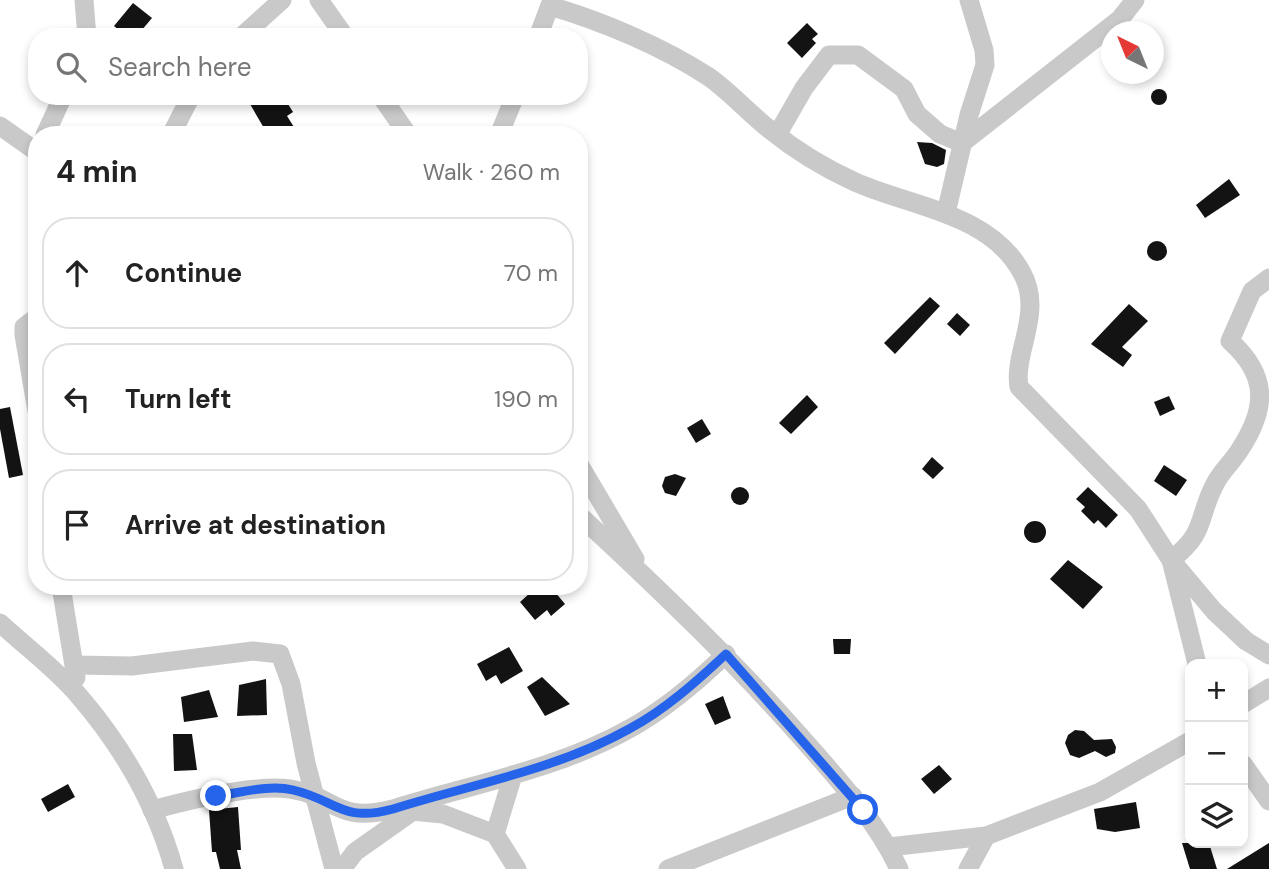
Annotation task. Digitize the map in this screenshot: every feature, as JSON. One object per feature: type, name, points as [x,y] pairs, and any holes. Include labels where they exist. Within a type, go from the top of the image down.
[{"type":"street","points":[[84,0],[86,28]]},
{"type":"street","points":[[251,28],[282,0]]},
{"type":"street","points":[[318,0],[338,28]]},
{"type":"street","points":[[946,213],[962,143],[985,65],[984,50],[970,0]]},
{"type":"street","points":[[962,143],[1120,19],[1135,0]]},
{"type":"street","points":[[541,28],[551,3],[612,28],[709,78],[777,135],[823,166],[856,183],[946,213],[995,240],[1022,273],[1030,305],[1019,387],[1138,509],[1171,560],[1214,611],[1246,641],[1269,655]]},
{"type":"street","points":[[777,135],[804,88],[829,55],[858,55],[904,89],[917,114],[933,128],[962,143]]},
{"type":"street","points":[[49,126],[59,105]]},
{"type":"street","points":[[176,126],[186,105]]},
{"type":"street","points":[[387,105],[402,126]]},
{"type":"street","points":[[503,126],[511,105]]},
{"type":"street","points":[[0,126],[28,146]]},
{"type":"street","points":[[1171,560],[1188,547],[1204,519],[1215,483],[1240,449],[1260,407],[1259,376],[1243,352],[1230,341],[1252,292],[1269,278]]},
{"type":"street","points":[[28,324],[24,327],[28,358]]},
{"type":"street","points":[[588,477],[605,502],[646,578]]},
{"type":"street","points":[[588,524],[726,654],[853,796],[889,848],[899,869]]},
{"type":"street","points":[[1171,560],[1196,659]]},
{"type":"street","points":[[63,595],[75,665],[77,694]]},
{"type":"street","points":[[0,623],[77,694],[125,758],[152,810],[174,869]]},
{"type":"street","points":[[75,665],[132,666],[253,651],[280,653],[291,684],[315,798],[334,869]]},
{"type":"street","points":[[152,810],[187,800],[279,788],[294,790],[351,814],[373,814],[393,809],[513,775],[575,754],[632,728],[662,709],[726,654]]},
{"type":"street","points":[[1248,701],[1269,688]]},
{"type":"street","points":[[889,848],[986,836],[1100,792],[1185,744]]},
{"type":"street","points":[[1248,771],[1269,801]]},
{"type":"street","points":[[495,834],[513,775]]},
{"type":"street","points":[[668,869],[853,796]]},
{"type":"street","points":[[393,809],[443,814],[495,834],[517,869]]},
{"type":"street","points":[[342,869],[355,852],[412,811]]},
{"type":"street","points":[[968,869],[986,836]]},
{"type":"building","points":[[133,3],[152,18],[144,28],[114,26]]},
{"type":"building","points":[[807,23],[818,34],[812,39],[816,43],[802,58],[787,43]]},
{"type":"building","points":[[1156,89],[1162,89],[1167,97],[1165,103],[1156,105],[1151,100],[1151,94]]},
{"type":"building","points":[[251,105],[289,105],[293,112],[287,116],[293,126],[263,126]]},
{"type":"building","points":[[917,142],[932,143],[946,150],[944,164],[937,167],[925,164]]},
{"type":"building","points":[[1229,179],[1240,195],[1205,218],[1196,205]]},
{"type":"building","points":[[1157,241],[1164,244],[1167,251],[1164,258],[1157,261],[1150,258],[1147,251],[1150,244]]},
{"type":"building","points":[[930,297],[940,306],[895,354],[884,343]]},
{"type":"building","points":[[1129,304],[1148,321],[1122,347],[1132,355],[1123,367],[1091,344]]},
{"type":"building","points":[[957,313],[970,325],[960,336],[947,324]]},
{"type":"building","points":[[807,395],[818,407],[791,434],[779,423]]},
{"type":"building","points":[[1169,396],[1175,409],[1160,416],[1154,402]]},
{"type":"building","points":[[10,407],[23,475],[9,478],[0,429],[0,409]]},
{"type":"building","points":[[702,419],[711,434],[696,443],[687,428]]},
{"type":"building","points":[[932,457],[944,468],[933,479],[922,469]]},
{"type":"building","points":[[1164,465],[1187,480],[1176,496],[1154,481]]},
{"type":"building","points":[[675,474],[686,478],[676,496],[665,493],[662,486],[665,477]]},
{"type":"building","points":[[740,487],[746,490],[749,496],[746,502],[740,505],[734,502],[731,496],[734,490]]},
{"type":"building","points":[[1088,487],[1118,515],[1106,528],[1098,520],[1094,524],[1081,511],[1085,507],[1076,499]]},
{"type":"building","points":[[1035,521],[1043,524],[1046,532],[1043,540],[1035,543],[1027,540],[1024,532],[1027,524]]},
{"type":"building","points":[[1068,560],[1103,587],[1083,609],[1050,579]]},
{"type":"building","points":[[528,595],[558,595],[565,604],[551,616],[547,610],[535,620],[520,602]]},
{"type":"building","points":[[833,639],[851,639],[850,654],[834,654]]},
{"type":"building","points":[[509,647],[523,671],[501,684],[496,675],[486,681],[477,664]]},
{"type":"building","points":[[542,677],[570,704],[545,716],[527,687]]},
{"type":"building","points":[[266,679],[267,715],[237,716],[239,685]]},
{"type":"building","points":[[209,690],[218,717],[184,722],[181,697]]},
{"type":"building","points":[[723,696],[731,718],[715,725],[705,704]]},
{"type":"building","points":[[1075,730],[1084,731],[1094,740],[1112,739],[1116,747],[1115,753],[1106,757],[1095,751],[1079,758],[1070,755],[1065,743],[1068,735]]},
{"type":"building","points":[[173,734],[192,734],[197,770],[174,771]]},
{"type":"building","points":[[939,765],[952,779],[934,794],[921,779]]},
{"type":"building","points":[[68,784],[75,797],[48,812],[41,799]]},
{"type":"building","points":[[1136,802],[1140,828],[1115,832],[1097,829],[1094,809]]},
{"type":"building","points":[[238,807],[241,850],[237,850],[241,869],[220,869],[216,852],[212,852],[209,810]]},
{"type":"building","points":[[1182,843],[1185,843],[1185,848],[1211,848],[1217,869],[1190,869]]},
{"type":"building","points":[[1269,843],[1269,869],[1227,869]]},
{"type":"route","points":[[216,796],[279,788],[294,790],[351,814],[373,814],[393,809],[550,764],[605,742],[662,709],[726,654],[863,810]]}]
